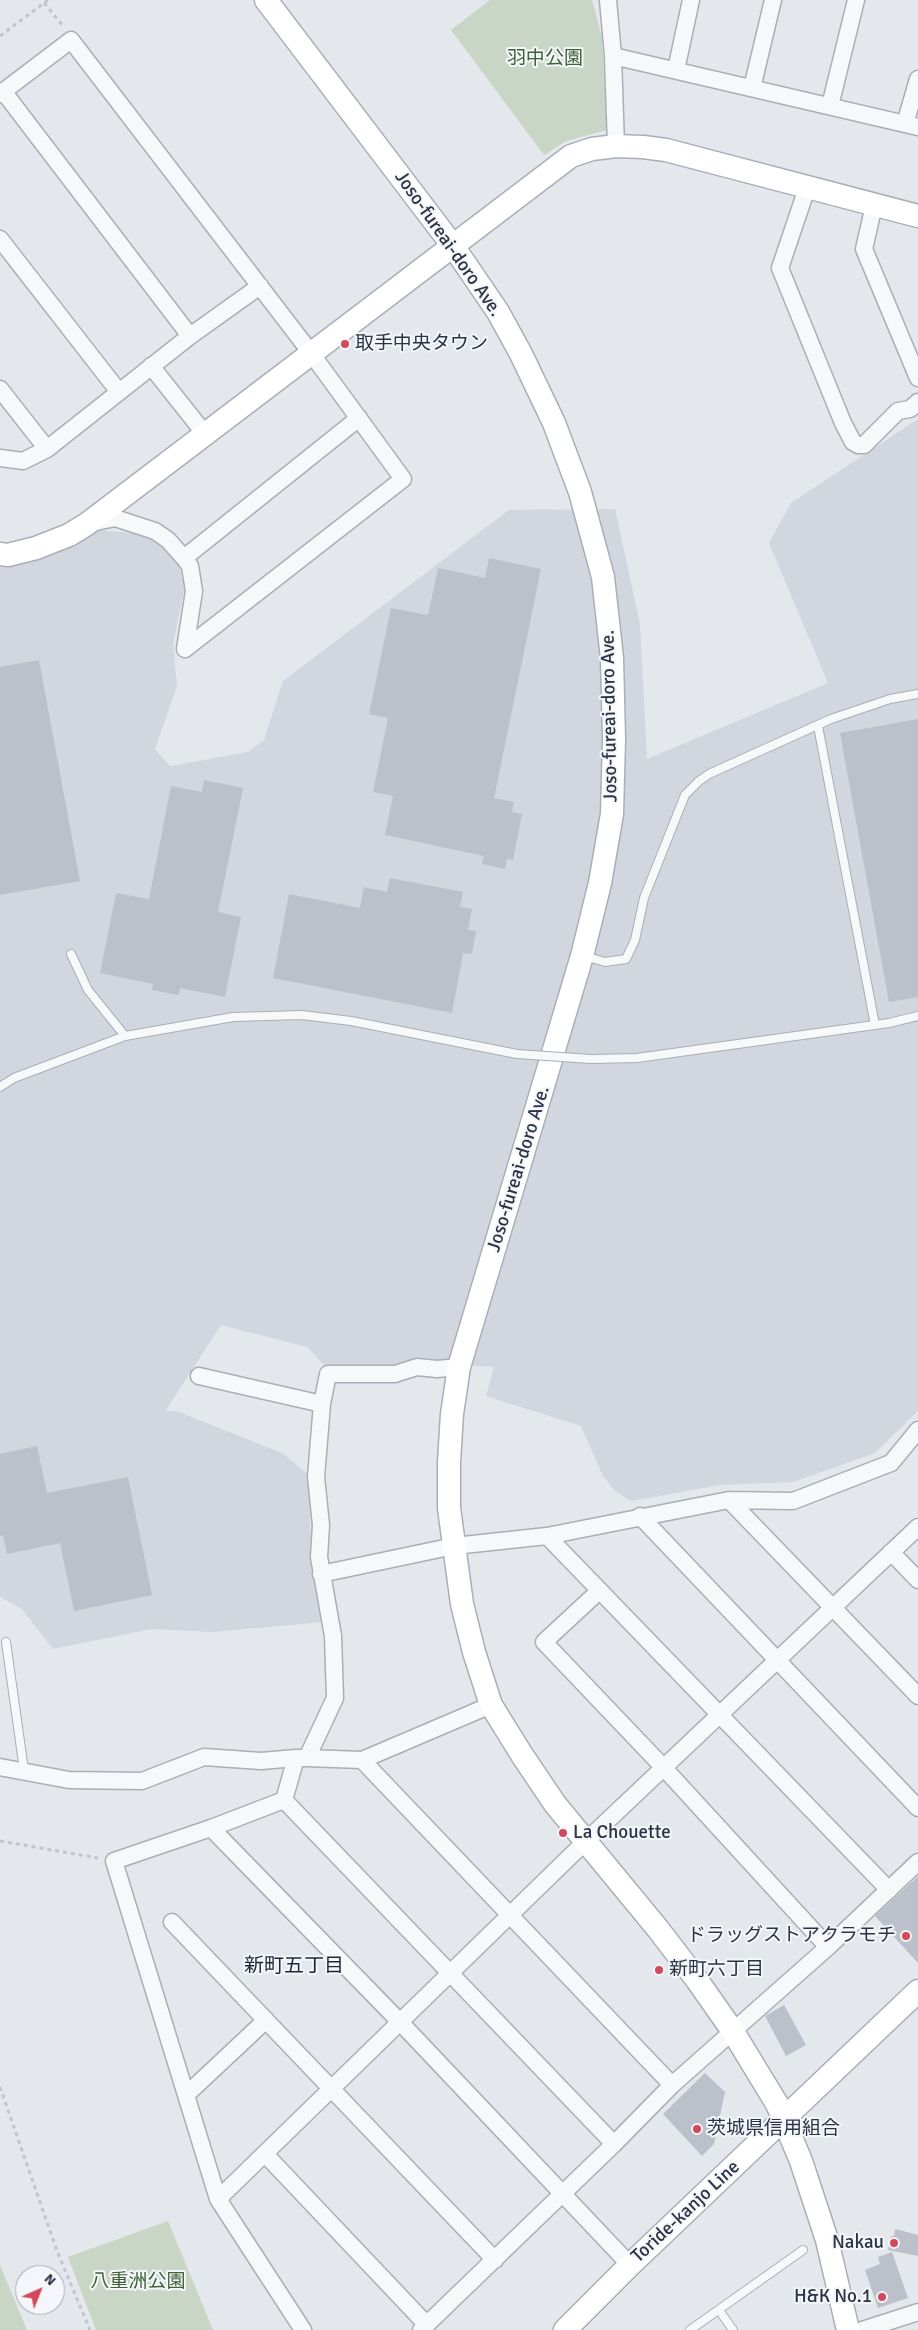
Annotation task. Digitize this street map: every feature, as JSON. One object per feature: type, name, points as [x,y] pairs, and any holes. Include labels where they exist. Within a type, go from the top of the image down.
[{"type":"street","name":"Joso-fureai-doro Ave.","points":[[266,0],[453,246],[498,312],[554,422],[580,492],[603,578],[612,658],[614,740],[612,814],[600,883],[582,956],[459,1367],[452,1414],[448,1462],[450,1508],[462,1604],[474,1652],[491,1704],[527,1764],[586,1842],[658,1929],[732,2030],[784,2119],[801,2161],[827,2240],[848,2330]]},
{"type":"street","points":[[608,0],[613,56],[616,146]]},
{"type":"street","points":[[676,70],[691,0]]},
{"type":"street","points":[[752,88],[773,0]]},
{"type":"street","points":[[830,106],[856,0]]},
{"type":"street","points":[[86,524],[115,518],[155,531],[168,540],[184,558],[190,566],[194,592],[185,649],[403,479],[312,353],[71,40],[1,92],[190,336]]},
{"type":"street","points":[[613,56],[911,125],[918,79]]},
{"type":"street","points":[[0,554],[8,555],[36,548],[69,535],[86,524],[571,156],[592,149],[616,146],[666,150],[918,216]]},
{"type":"street","points":[[808,188],[780,268],[843,423],[854,442],[858,445],[864,445],[898,412],[910,408],[918,402]]},
{"type":"street","points":[[874,204],[864,249],[918,378]]},
{"type":"street","points":[[0,239],[119,392]]},
{"type":"street","points":[[0,458],[23,461],[47,449],[190,336],[260,286]]},
{"type":"street","points":[[151,366],[205,434]]},
{"type":"street","points":[[0,389],[47,449]]},
{"type":"street","points":[[184,558],[359,418]]},
{"type":"street","points":[[303,2330],[218,2199],[114,1861],[211,1828],[284,1800],[301,1758],[335,1698],[333,1636],[320,1574],[321,1524],[316,1478],[322,1404],[328,1374],[396,1374],[417,1367],[436,1369],[459,1367]]},
{"type":"street","points":[[199,1376],[322,1404]]},
{"type":"street","points":[[320,1574],[454,1546],[547,1536],[640,1516],[729,1500],[793,1501],[891,1463],[918,1430]]},
{"type":"street","points":[[729,1500],[918,1696]]},
{"type":"street","points":[[640,1516],[918,1808]]},
{"type":"street","points":[[218,2199],[586,1842],[918,1527]]},
{"type":"street","points":[[547,1536],[598,1592],[889,1890]]},
{"type":"street","points":[[891,1552],[918,1580]]},
{"type":"street","points":[[598,1592],[544,1642],[664,1768],[828,1947]]},
{"type":"street","points":[[0,1767],[69,1780],[142,1781],[204,1757],[260,1761],[301,1758],[362,1760],[491,1704]]},
{"type":"street","points":[[362,1760],[672,2086]]},
{"type":"street","points":[[284,1800],[614,2144]]},
{"type":"street","points":[[211,1828],[400,2022],[630,2265]]},
{"type":"street","points":[[265,2154],[424,2327],[672,2086],[732,2030],[828,1947],[918,1862]]},
{"type":"street","points":[[172,1922],[495,2260]]},
{"type":"street","name":"Toride-kanjo Line","points":[[565,2330],[630,2265],[918,1992]]},
{"type":"street","points":[[186,2095],[266,2020]]},
{"type":"street","points":[[862,2330],[918,2312]]},
{"type":"lane","points":[[582,956],[605,962],[626,959],[635,940],[644,898],[685,796],[698,781],[709,774],[818,726],[890,699],[918,694]]},
{"type":"lane","points":[[818,726],[875,1025]]},
{"type":"lane","points":[[71,954],[88,990],[124,1036]]},
{"type":"lane","points":[[0,1087],[14,1078],[124,1036],[233,1017],[302,1015],[351,1021],[517,1054],[591,1059],[636,1058],[875,1025],[918,1016]]},
{"type":"lane","points":[[6,1642],[24,1770]]},
{"type":"lane","points":[[690,2330],[803,2250]]},
{"type":"lane","points":[[719,2310],[733,2330]]},
{"type":"path","points":[[0,36],[48,0]]},
{"type":"path","points":[[44,3],[66,31]]},
{"type":"path","points":[[0,1841],[114,1861]]},
{"type":"path","points":[[0,2087],[57,2251],[90,2330]]},
{"type":"shaded area","points":[[918,419],[918,1411],[875,1453],[793,1482],[720,1485],[631,1501],[615,1491],[603,1476],[581,1426],[486,1396],[494,1367],[431,1363],[391,1368],[325,1366],[307,1347],[221,1325],[166,1410],[179,1412],[282,1453],[309,1475],[311,1556],[323,1622],[212,1632],[151,1629],[53,1649],[22,1609],[0,1597],[0,564],[19,564],[55,554],[98,530],[134,533],[164,545],[178,563],[185,587],[173,643],[177,686],[155,749],[170,766],[248,752],[264,740],[283,681],[509,510],[615,509],[640,624],[647,759],[828,683],[769,543],[791,503]]},
{"type":"green space","name":"羽中公園","points":[[490,0],[592,0],[602,37],[607,130],[566,141],[544,155],[451,30]]},
{"type":"green space","name":"八重洲公園","points":[[168,2221],[213,2330],[96,2330],[68,2257]]},
{"type":"green space","points":[[0,2265],[15,2301],[15,2315],[21,2315],[27,2330],[0,2330]]},
{"type":"building","points":[[489,558],[541,569],[494,798],[514,802],[512,812],[522,814],[513,860],[507,859],[505,869],[482,864],[484,856],[385,835],[393,796],[373,792],[388,718],[369,714],[391,608],[428,615],[438,568],[485,578]]},
{"type":"building","points":[[39,660],[80,881],[0,895],[0,667]]},
{"type":"building","points":[[918,719],[918,997],[889,1002],[840,733]]},
{"type":"building","points":[[204,780],[243,788],[218,912],[241,917],[225,997],[180,988],[179,995],[152,990],[153,984],[100,973],[116,893],[149,899],[171,786],[202,792]]},
{"type":"building","points":[[390,878],[463,892],[460,907],[472,909],[468,930],[476,931],[472,954],[463,953],[452,1013],[273,978],[289,894],[360,908],[364,887],[387,892]]},
{"type":"building","points":[[37,1446],[47,1493],[128,1477],[152,1595],[74,1611],[60,1543],[7,1554],[3,1535],[0,1536],[0,1454]]},
{"type":"building","name":"ドラッグストアクラモチ","points":[[918,1876],[918,1963],[875,1916]]},
{"type":"building","points":[[784,2005],[806,2045],[786,2056],[765,2016]]},
{"type":"building","name":"茨城県信用組合","points":[[705,2073],[725,2092],[714,2144],[702,2156],[663,2114]]},
{"type":"building","points":[[895,2229],[918,2235],[918,2256],[888,2250],[891,2236],[894,2236]]},
{"type":"building","points":[[892,2252],[908,2298],[878,2308],[865,2270],[880,2264],[878,2257]]},
{"type":"place","name":"取手中央タウン","points":[[345,344]]},
{"type":"place","name":"La Chouette","points":[[563,1833]]},
{"type":"place","name":"ドラッグストアクラモチ","points":[[906,1936]]},
{"type":"place","name":"新町六丁目","points":[[659,1970]]},
{"type":"place","name":"茨城県信用組合","points":[[697,2129]]},
{"type":"place","name":"Nakau","points":[[894,2243]]},
{"type":"place","name":"H&K No.1","points":[[882,2297]]},
{"type":"district","name":"新町五丁目","points":[[294,1967]]}]
